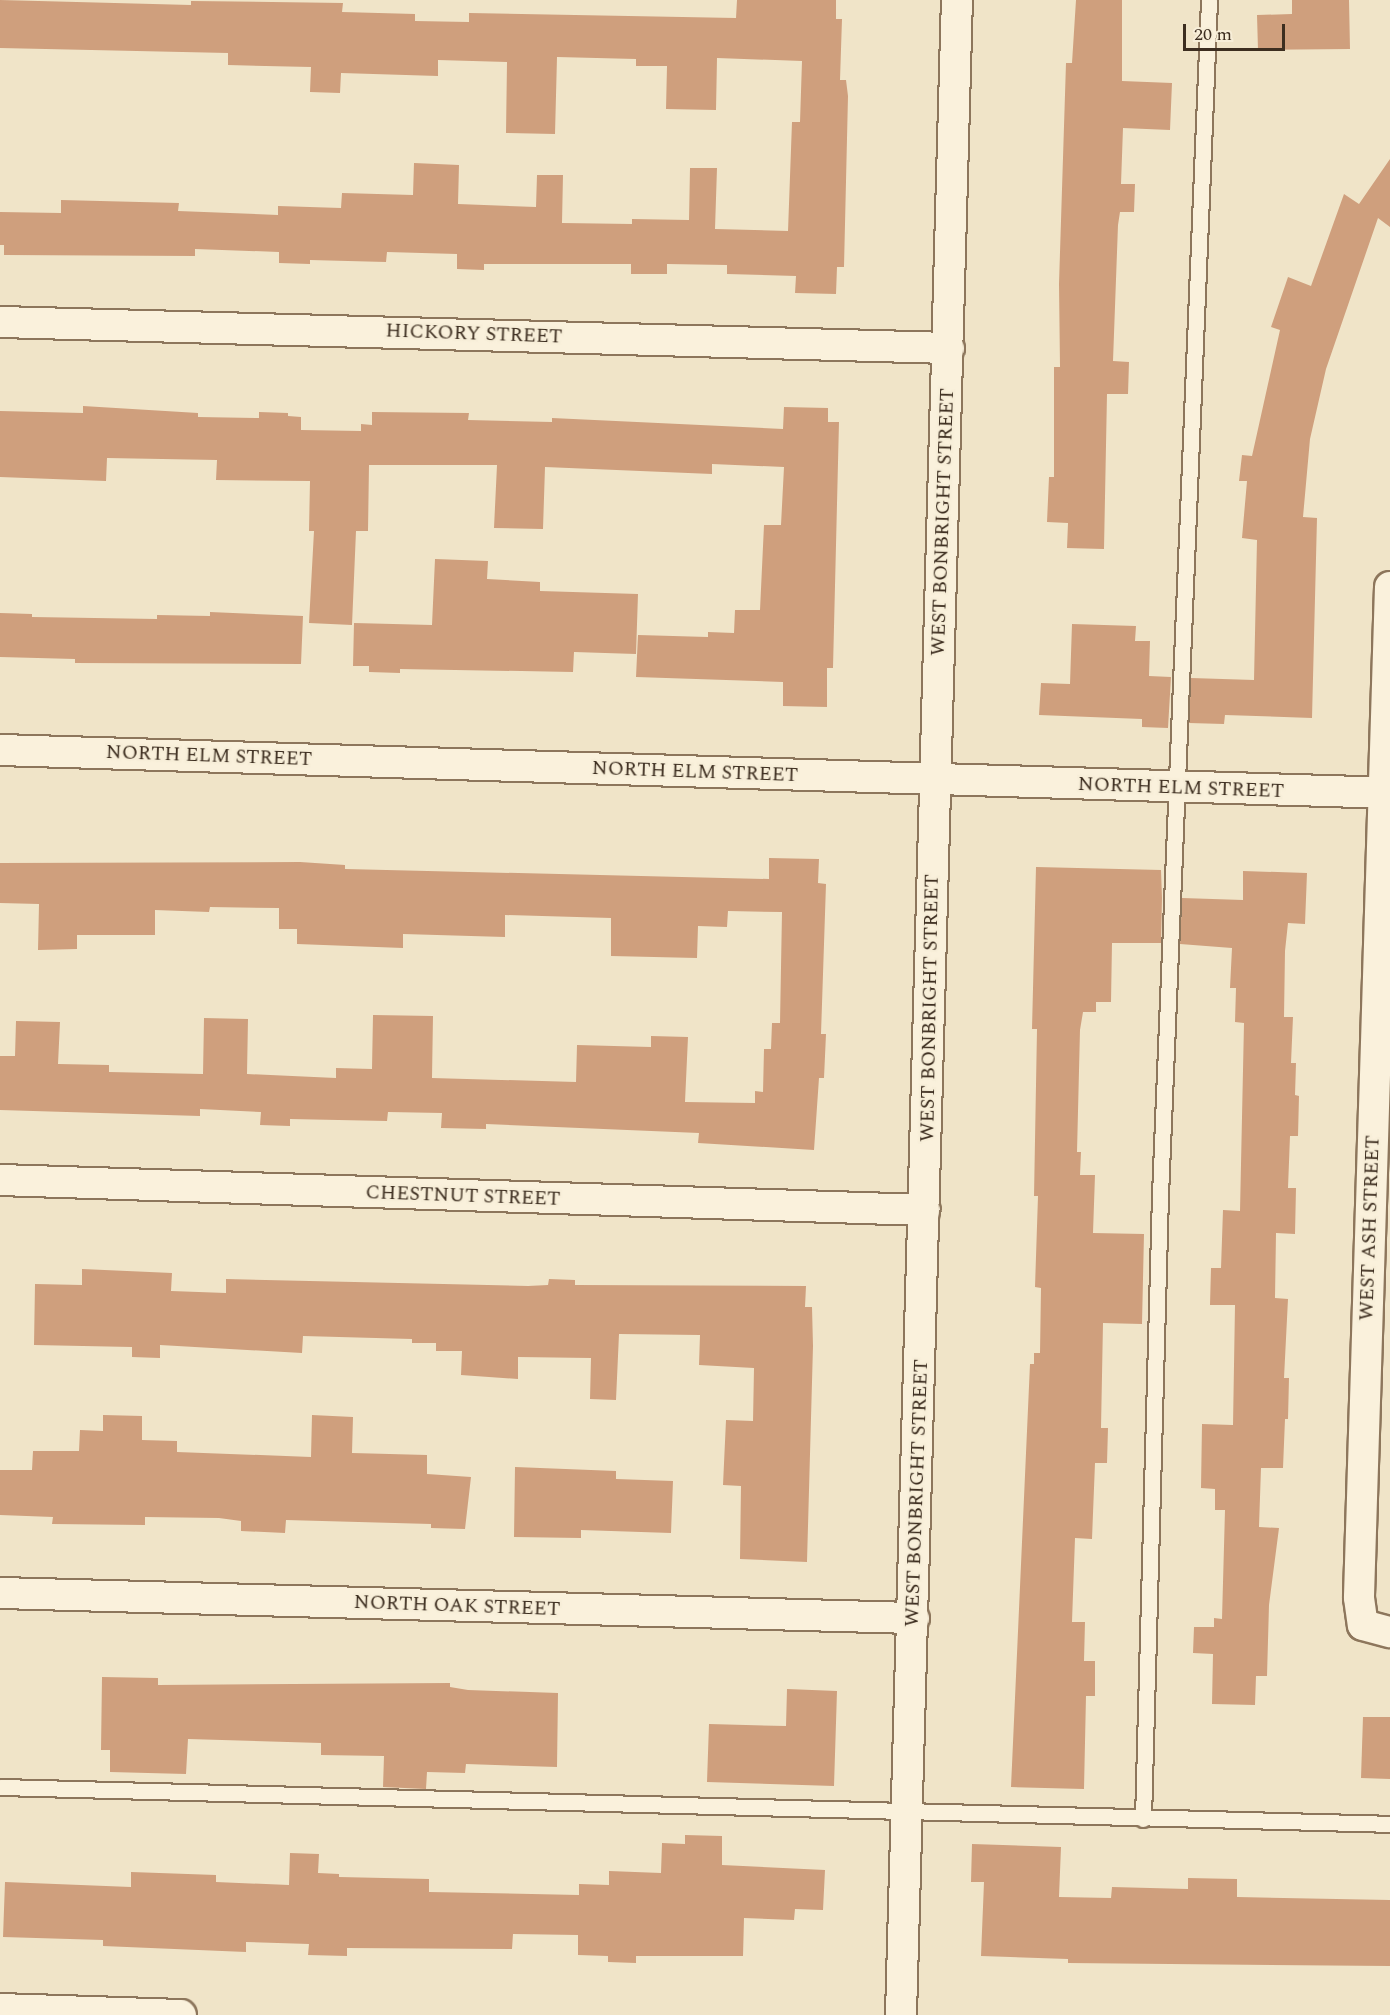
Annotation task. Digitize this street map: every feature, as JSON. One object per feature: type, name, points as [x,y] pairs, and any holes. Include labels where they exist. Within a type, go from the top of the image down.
[{"type":"street","name":"WEST BONBRIGHT STREET","points":[[901,2015],[926,1210],[935,781],[957,0]]},
{"type":"street","name":"HICKORY STREET","points":[[0,322],[948,348]]},
{"type":"street","name":"WEST ASH STREET","points":[[1376,1629],[1359,1598],[1387,793],[1390,587]]},
{"type":"street","name":"NORTH ELM STREET","points":[[0,750],[1177,789],[1387,793]]},
{"type":"street","name":"CHESTNUT STREET","points":[[0,1180],[926,1210]]},
{"type":"street","name":"NORTH OAK STREET","points":[[0,1593],[914,1618]]},
{"type":"street","points":[[0,2010],[181,2015]]},
{"type":"lane","points":[[1143,1819],[1159,1207],[1209,0]]},
{"type":"lane","points":[[0,1786],[908,1814],[1390,1824]]},
{"type":"building","points":[[0,0],[191,5],[191,1],[343,3],[342,12],[415,14],[415,21],[469,22],[469,13],[736,18],[737,0],[836,0],[836,19],[842,19],[840,80],[846,80],[848,96],[844,267],[837,267],[836,294],[795,293],[796,276],[727,274],[727,265],[667,264],[667,274],[631,274],[631,264],[484,264],[484,270],[457,269],[457,254],[387,252],[386,262],[310,260],[310,264],[279,263],[279,252],[195,249],[195,256],[4,255],[4,245],[0,245],[0,212],[61,213],[61,200],[179,203],[178,211],[278,215],[278,206],[341,208],[342,193],[413,195],[414,163],[459,165],[458,204],[536,207],[537,175],[563,175],[562,223],[632,224],[632,219],[689,220],[690,168],[717,168],[715,229],[788,231],[792,122],[800,122],[802,61],[717,58],[716,110],[666,109],[667,66],[636,66],[636,59],[557,57],[555,134],[506,133],[507,62],[438,60],[438,76],[341,73],[340,93],[310,92],[311,67],[228,65],[228,53],[0,48]]},
{"type":"building","points":[[1076,0],[1122,0],[1122,81],[1172,83],[1170,130],[1123,128],[1121,184],[1135,184],[1134,212],[1120,212],[1118,225],[1113,361],[1129,362],[1128,394],[1107,394],[1104,549],[1067,548],[1068,523],[1047,522],[1049,477],[1054,477],[1054,367],[1060,367],[1059,284],[1066,63],[1072,63]]},
{"type":"building","points":[[1292,0],[1349,0],[1350,49],[1258,50],[1257,15],[1292,14]]},
{"type":"building","points":[[1390,159],[1390,227],[1378,218],[1326,369],[1310,439],[1303,517],[1317,518],[1312,718],[1225,715],[1224,724],[1189,723],[1191,678],[1254,680],[1257,540],[1242,538],[1247,481],[1239,481],[1242,455],[1252,456],[1280,330],[1271,327],[1288,277],[1311,286],[1344,194],[1359,204]]},
{"type":"building","points":[[83,406],[198,413],[198,417],[259,418],[259,412],[288,413],[288,416],[301,417],[301,430],[361,431],[361,424],[372,425],[372,412],[469,413],[468,420],[552,422],[552,418],[783,429],[784,407],[828,408],[828,422],[839,422],[833,668],[827,668],[827,707],[783,706],[783,682],[636,677],[638,635],[708,637],[708,632],[734,633],[735,610],[760,610],[764,525],[781,525],[784,467],[712,464],[712,474],[545,467],[543,529],[494,528],[497,465],[369,465],[368,531],[356,531],[352,625],[309,623],[314,531],[309,531],[310,481],[216,480],[217,460],[107,458],[106,481],[0,477],[0,411],[83,413]]},
{"type":"building","points":[[435,559],[488,561],[487,579],[540,582],[540,591],[638,594],[636,654],[574,652],[573,672],[400,669],[400,673],[369,672],[369,666],[353,666],[354,623],[432,625]]},
{"type":"building","points":[[210,612],[303,616],[301,664],[75,663],[75,659],[0,657],[0,613],[32,614],[32,617],[157,619],[157,615],[210,616]]},
{"type":"building","points":[[1072,624],[1136,626],[1135,641],[1150,641],[1149,676],[1171,677],[1168,728],[1142,727],[1142,719],[1039,715],[1041,683],[1070,684]]},
{"type":"building","points":[[769,858],[819,859],[818,883],[826,884],[821,1034],[826,1034],[824,1078],[819,1078],[814,1150],[698,1143],[699,1133],[486,1124],[486,1129],[441,1128],[442,1113],[388,1112],[387,1121],[290,1119],[290,1126],[260,1125],[261,1112],[200,1109],[200,1116],[0,1110],[0,1056],[15,1056],[16,1021],[60,1022],[58,1064],[109,1065],[109,1072],[203,1074],[204,1018],[248,1019],[247,1074],[336,1078],[336,1068],[372,1069],[373,1015],[433,1016],[432,1078],[576,1082],[577,1045],[651,1047],[651,1036],[688,1037],[685,1102],[755,1103],[755,1091],[763,1092],[764,1049],[771,1049],[772,1023],[780,1023],[782,912],[728,911],[727,927],[698,926],[697,958],[611,956],[611,918],[505,915],[505,937],[403,934],[403,948],[297,944],[297,929],[279,929],[279,908],[210,907],[209,912],[155,910],[155,935],[77,935],[77,949],[38,950],[39,904],[0,903],[0,863],[300,862],[345,865],[345,869],[769,879]]},
{"type":"building","points":[[1036,867],[1161,870],[1161,943],[1112,943],[1111,1002],[1096,1002],[1096,1012],[1083,1012],[1080,1030],[1077,1152],[1081,1152],[1080,1175],[1095,1175],[1093,1233],[1144,1234],[1142,1324],[1103,1323],[1101,1428],[1108,1428],[1107,1463],[1095,1463],[1092,1539],[1075,1538],[1072,1622],[1085,1622],[1084,1661],[1095,1661],[1095,1696],[1086,1696],[1084,1789],[1011,1787],[1030,1364],[1034,1364],[1034,1353],[1040,1353],[1041,1288],[1035,1287],[1038,1196],[1034,1196],[1037,1029],[1032,1029]]},
{"type":"building","points":[[1243,871],[1307,873],[1305,924],[1288,923],[1285,951],[1284,1017],[1293,1017],[1291,1063],[1296,1063],[1295,1095],[1299,1096],[1298,1136],[1290,1136],[1288,1188],[1296,1188],[1295,1234],[1276,1233],[1275,1298],[1288,1299],[1284,1378],[1289,1378],[1288,1419],[1285,1419],[1283,1468],[1261,1468],[1259,1527],[1279,1528],[1269,1605],[1267,1676],[1256,1676],[1255,1705],[1212,1704],[1213,1654],[1193,1653],[1194,1627],[1214,1627],[1214,1618],[1222,1619],[1225,1510],[1215,1510],[1215,1489],[1201,1488],[1202,1424],[1233,1425],[1235,1305],[1210,1305],[1211,1268],[1221,1268],[1223,1210],[1240,1211],[1244,1023],[1235,1022],[1236,988],[1230,988],[1232,948],[1180,944],[1182,898],[1243,900]]},
{"type":"building","points":[[82,1269],[172,1273],[171,1291],[226,1293],[226,1279],[528,1286],[548,1285],[549,1279],[575,1280],[575,1285],[806,1286],[805,1307],[812,1307],[813,1346],[807,1562],[740,1559],[741,1486],[723,1485],[726,1420],[753,1421],[754,1368],[699,1365],[700,1335],[619,1334],[616,1400],[590,1399],[591,1358],[518,1357],[518,1379],[461,1375],[462,1351],[436,1351],[436,1343],[412,1343],[412,1339],[303,1336],[302,1353],[160,1345],[160,1358],[132,1357],[132,1347],[34,1345],[35,1284],[82,1285]]},
{"type":"building","points":[[103,1415],[142,1416],[142,1440],[177,1441],[177,1452],[311,1457],[312,1415],[353,1417],[352,1453],[427,1455],[427,1474],[471,1477],[465,1529],[431,1528],[431,1524],[286,1520],[285,1533],[241,1531],[241,1521],[219,1518],[145,1517],[145,1525],[52,1524],[53,1517],[0,1515],[0,1470],[32,1470],[33,1451],[79,1451],[80,1430],[103,1431]]},
{"type":"building","points":[[515,1467],[616,1471],[616,1479],[673,1481],[671,1533],[581,1530],[581,1538],[514,1537]]},
{"type":"building","points":[[102,1677],[158,1678],[158,1685],[450,1683],[450,1687],[468,1690],[558,1693],[557,1767],[466,1764],[465,1773],[427,1772],[426,1789],[383,1787],[384,1756],[321,1755],[321,1743],[188,1739],[186,1774],[110,1772],[110,1750],[101,1750]]},
{"type":"building","points":[[787,1689],[837,1691],[834,1786],[707,1782],[709,1724],[786,1726]]},
{"type":"building","points":[[1363,1717],[1390,1717],[1390,1779],[1361,1778]]},
{"type":"building","points":[[685,1835],[722,1836],[722,1865],[825,1870],[823,1910],[795,1909],[794,1920],[744,1918],[743,1956],[636,1956],[636,1963],[608,1962],[608,1956],[578,1955],[578,1935],[513,1934],[512,1949],[347,1948],[347,1956],[308,1955],[309,1944],[246,1942],[246,1952],[103,1946],[103,1940],[3,1937],[5,1882],[131,1887],[131,1872],[216,1875],[216,1882],[289,1885],[290,1853],[319,1854],[318,1873],[339,1874],[339,1877],[429,1879],[429,1892],[579,1895],[579,1884],[609,1885],[609,1871],[661,1873],[662,1843],[685,1844]]},
{"type":"building","points":[[972,1844],[1061,1847],[1059,1897],[1111,1898],[1112,1887],[1188,1889],[1188,1878],[1237,1879],[1237,1897],[1390,1900],[1390,1966],[1068,1963],[1068,1959],[981,1956],[984,1882],[971,1882]]}]
